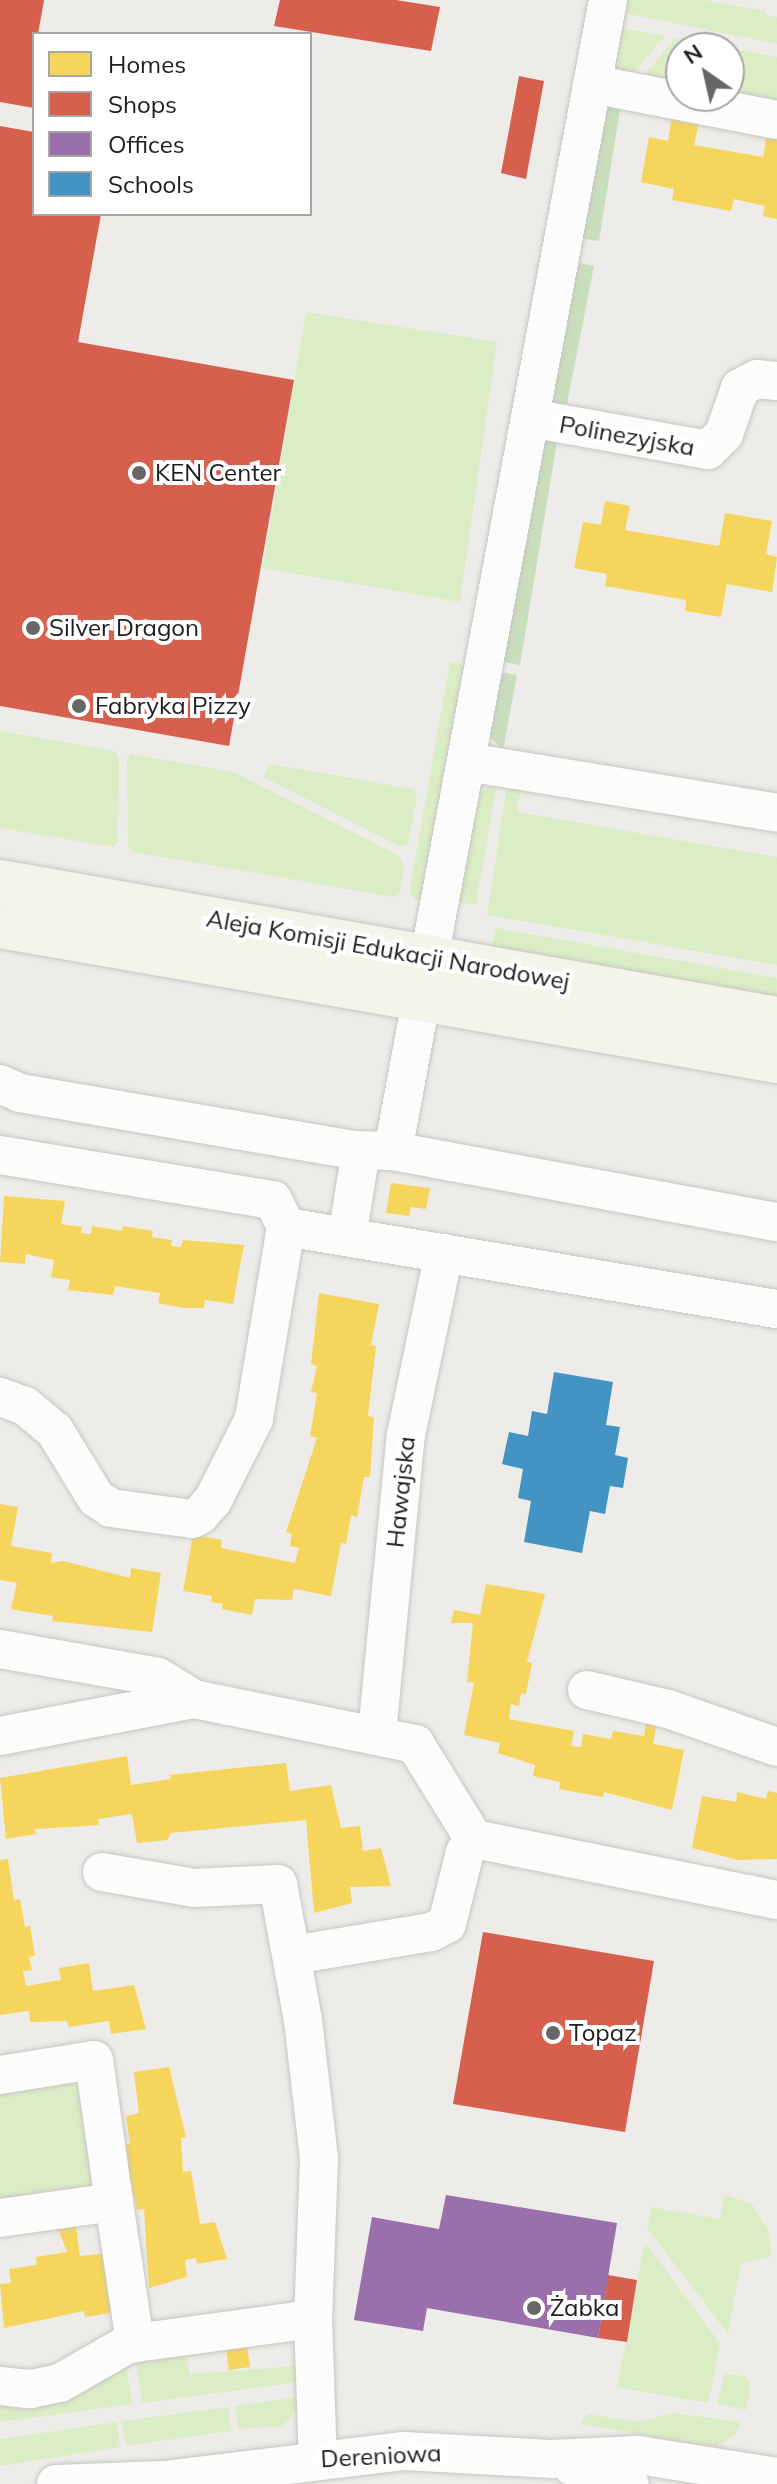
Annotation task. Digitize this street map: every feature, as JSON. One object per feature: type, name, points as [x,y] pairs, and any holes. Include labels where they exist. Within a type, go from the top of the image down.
[{"type":"main road","name":"Aleja Komisji Edukacji Narodowej","points":[[0,882],[777,1019]]},
{"type":"main road","name":"Aleja Komisji Edukacji Narodowej","points":[[0,926],[777,1061]]},
{"type":"street","points":[[347,1237],[377,1151],[430,958],[608,0]]},
{"type":"street","points":[[592,84],[777,120]]},
{"type":"street","name":"Polinezyjska","points":[[530,418],[708,450],[724,434],[740,388],[757,379],[777,381]]},
{"type":"street","points":[[467,762],[777,813]]},
{"type":"street","points":[[0,1084],[20,1093],[377,1151],[777,1222]]},
{"type":"street","points":[[0,1155],[273,1200],[286,1227],[254,1419],[213,1500],[200,1515],[192,1519],[111,1508],[96,1498],[55,1431],[25,1406],[0,1397]]},
{"type":"street","points":[[286,1227],[777,1309]]},
{"type":"street","name":"Hawajska","points":[[377,1734],[406,1435],[444,1253]]},
{"type":"street","points":[[0,1649],[158,1677],[194,1699],[415,1744],[474,1839],[777,1900]]},
{"type":"street","points":[[587,1690],[668,1709],[777,1747]]},
{"type":"street","points":[[0,1736],[194,1699]]},
{"type":"street","points":[[293,1955],[431,1932],[447,1924],[465,1852],[474,1839]]},
{"type":"street","points":[[102,1872],[195,1888],[278,1884],[293,1955],[319,2158],[313,2319],[318,2459]]},
{"type":"street","points":[[0,2075],[94,2060],[135,2343]]},
{"type":"street","points":[[0,2218],[114,2202]]},
{"type":"street","points":[[0,2386],[31,2389],[60,2383],[135,2343],[313,2319]]},
{"type":"street","name":"Dereniowa","points":[[56,2484],[162,2483],[318,2459],[404,2451],[551,2459],[638,2455],[777,2477]]},
{"type":"street","name":"Dereniowa","points":[[551,2459],[630,2484]]},
{"type":"green space","points":[[629,0],[705,0],[766,11],[765,15],[777,17],[777,44],[745,38],[745,32],[718,32],[619,12]]},
{"type":"green space","points":[[615,27],[665,36],[627,80],[612,67]]},
{"type":"green space","points":[[665,50],[665,89],[638,83]]},
{"type":"green space","points":[[745,51],[777,57],[777,112],[745,101]]},
{"type":"green space","points":[[600,99],[621,103],[599,241],[578,238]]},
{"type":"green space","points":[[574,262],[594,266],[565,414],[544,410]]},
{"type":"green space","points":[[306,312],[497,342],[460,602],[263,568]]},
{"type":"green space","points":[[537,433],[558,436],[520,665],[498,661]]},
{"type":"green space","points":[[450,662],[467,665],[425,897],[417,901],[409,894]]},
{"type":"green space","points":[[494,671],[517,675],[503,751],[487,733]]},
{"type":"green space","points":[[0,731],[114,751],[119,758],[118,842],[113,847],[0,828]]},
{"type":"green space","points":[[131,754],[233,772],[398,855],[404,866],[400,893],[394,897],[133,852],[128,846],[127,759]]},
{"type":"green space","points":[[270,764],[413,789],[417,797],[408,844],[401,847],[263,777]]},
{"type":"green space","points":[[497,783],[476,904],[456,904],[479,792]]},
{"type":"green space","points":[[507,786],[521,787],[517,812],[777,857],[777,965],[487,915]]},
{"type":"green space","points":[[496,928],[777,978],[777,998],[491,948]]},
{"type":"green space","points":[[83,2067],[101,2191],[0,2206],[0,2080]]},
{"type":"green space","points":[[724,2195],[752,2204],[768,2230],[772,2256],[741,2264],[728,2334],[647,2228],[651,2207],[720,2219]]},
{"type":"green space","points":[[645,2242],[720,2343],[709,2403],[617,2387]]},
{"type":"green space","points":[[185,2349],[190,2374],[299,2366],[299,2382],[142,2403],[135,2355]]},
{"type":"green space","points":[[124,2357],[133,2404],[0,2422],[0,2399]]},
{"type":"green space","points":[[725,2374],[745,2376],[751,2383],[746,2410],[717,2404]]},
{"type":"green space","points":[[299,2397],[297,2409],[283,2426],[238,2429],[235,2406]]},
{"type":"green space","points":[[228,2407],[231,2431],[126,2446],[122,2421]]},
{"type":"green space","points":[[673,2413],[741,2422],[735,2435],[716,2447],[580,2424],[588,2414],[637,2422]]},
{"type":"green space","points":[[117,2422],[120,2447],[0,2466],[0,2439]]},
{"type":"building: Homes","points":[[672,117],[699,122],[694,145],[763,157],[767,134],[777,136],[777,219],[763,216],[765,206],[734,199],[731,211],[672,200],[674,189],[641,182],[649,137],[668,141]]},
{"type":"building: Homes","points":[[605,501],[630,506],[625,530],[719,546],[725,513],[772,521],[766,554],[777,557],[772,592],[727,584],[721,617],[685,611],[686,600],[605,586],[607,574],[574,568],[583,522],[601,525]]},
{"type":"building: Homes","points":[[391,1183],[430,1188],[426,1209],[411,1207],[409,1216],[386,1213]]},
{"type":"building: Homes","points":[[4,1196],[65,1201],[61,1224],[82,1227],[81,1233],[91,1234],[92,1226],[122,1231],[123,1226],[153,1231],[152,1237],[172,1240],[171,1246],[181,1247],[183,1240],[244,1245],[233,1304],[205,1300],[204,1308],[184,1308],[158,1303],[160,1293],[115,1286],[113,1295],[68,1290],[70,1280],[51,1277],[54,1260],[26,1254],[25,1264],[0,1262]]},
{"type":"building: Homes","points":[[319,1293],[379,1304],[371,1345],[376,1346],[368,1416],[374,1417],[370,1477],[364,1477],[357,1517],[351,1515],[346,1544],[341,1543],[331,1596],[294,1589],[292,1600],[255,1599],[252,1615],[222,1609],[223,1604],[211,1602],[212,1596],[183,1591],[193,1535],[222,1540],[221,1548],[295,1563],[299,1548],[290,1546],[292,1534],[286,1532],[317,1438],[310,1436],[317,1393],[311,1392],[317,1366],[311,1364]]},
{"type":"building: Homes","points":[[0,1504],[18,1507],[11,1546],[52,1553],[51,1563],[63,1561],[130,1578],[131,1568],[161,1573],[152,1632],[52,1621],[53,1616],[11,1609],[17,1583],[0,1580]]},
{"type":"building: Homes","points":[[486,1584],[545,1594],[527,1662],[532,1663],[526,1694],[521,1693],[519,1706],[511,1704],[509,1719],[574,1731],[571,1746],[581,1747],[583,1734],[611,1739],[613,1731],[644,1736],[646,1722],[658,1717],[653,1744],[684,1750],[672,1810],[604,1792],[603,1797],[559,1789],[560,1782],[533,1776],[535,1765],[498,1753],[500,1743],[464,1735],[474,1683],[467,1682],[473,1623],[451,1623],[454,1610],[480,1615]]},
{"type":"building: Homes","points":[[127,1756],[131,1785],[171,1779],[170,1775],[286,1763],[290,1791],[331,1785],[341,1828],[360,1826],[363,1851],[381,1848],[391,1886],[350,1887],[352,1903],[314,1913],[306,1820],[171,1833],[167,1840],[137,1843],[132,1814],[98,1819],[99,1825],[35,1829],[36,1834],[6,1839],[0,1778]]},
{"type":"building: Homes","points":[[768,1791],[777,1793],[777,1859],[738,1860],[692,1848],[702,1796],[736,1802],[737,1792],[766,1799]]},
{"type":"building: Homes","points":[[8,1859],[14,1900],[20,1899],[25,1927],[30,1926],[35,1956],[29,1957],[32,1970],[23,1971],[26,1986],[61,1980],[59,1968],[89,1963],[93,1991],[134,1985],[146,2029],[111,2034],[109,2021],[69,2027],[67,2021],[30,2022],[29,2011],[0,2015],[0,1860]]},
{"type":"building: Homes","points":[[169,2067],[186,2137],[181,2138],[183,2172],[191,2171],[200,2224],[215,2222],[227,2259],[197,2264],[196,2258],[185,2260],[187,2277],[149,2288],[144,2209],[137,2210],[123,2145],[130,2144],[126,2116],[139,2113],[134,2072]]},
{"type":"building: Homes","points":[[76,2226],[80,2256],[108,2253],[116,2312],[85,2317],[84,2311],[4,2328],[0,2284],[11,2283],[9,2269],[37,2265],[36,2257],[67,2252],[58,2229]]},
{"type":"building: Homes","points":[[247,2346],[250,2367],[229,2370],[226,2349]]},
{"type":"building: Shops","points":[[0,0],[44,0],[38,32],[32,32],[32,108],[0,102]]},
{"type":"building: Shops","points":[[280,0],[396,0],[440,7],[431,51],[274,26]]},
{"type":"building: Shops","points":[[519,76],[544,81],[526,179],[501,173]]},
{"type":"building: Shops","name":"KEN Center","points":[[0,126],[32,132],[32,216],[101,216],[78,342],[294,380],[229,746],[0,706]]},
{"type":"building: Shops","name":"Topaz","points":[[483,1932],[654,1961],[625,2132],[453,2104]]},
{"type":"building: Shops","points":[[608,2275],[637,2280],[627,2342],[598,2338]]},
{"type":"building: Offices","points":[[446,2195],[617,2223],[598,2338],[427,2308],[423,2331],[354,2320],[372,2217],[439,2229]]},
{"type":"building: Schools","points":[[554,1372],[613,1382],[606,1425],[620,1427],[615,1455],[628,1458],[623,1488],[610,1486],[605,1514],[590,1511],[582,1553],[524,1542],[531,1501],[518,1498],[523,1469],[502,1464],[509,1432],[528,1436],[532,1411],[547,1414]]},
{"type":"place","name":"KEN Center","points":[[139,473]]},
{"type":"place","name":"Silver Dragon","points":[[33,628]]},
{"type":"place","name":"Fabryka Pizzy","points":[[79,706]]},
{"type":"place","name":"Topaz","points":[[553,2033]]},
{"type":"place","name":"Żabka","points":[[534,2308]]}]
